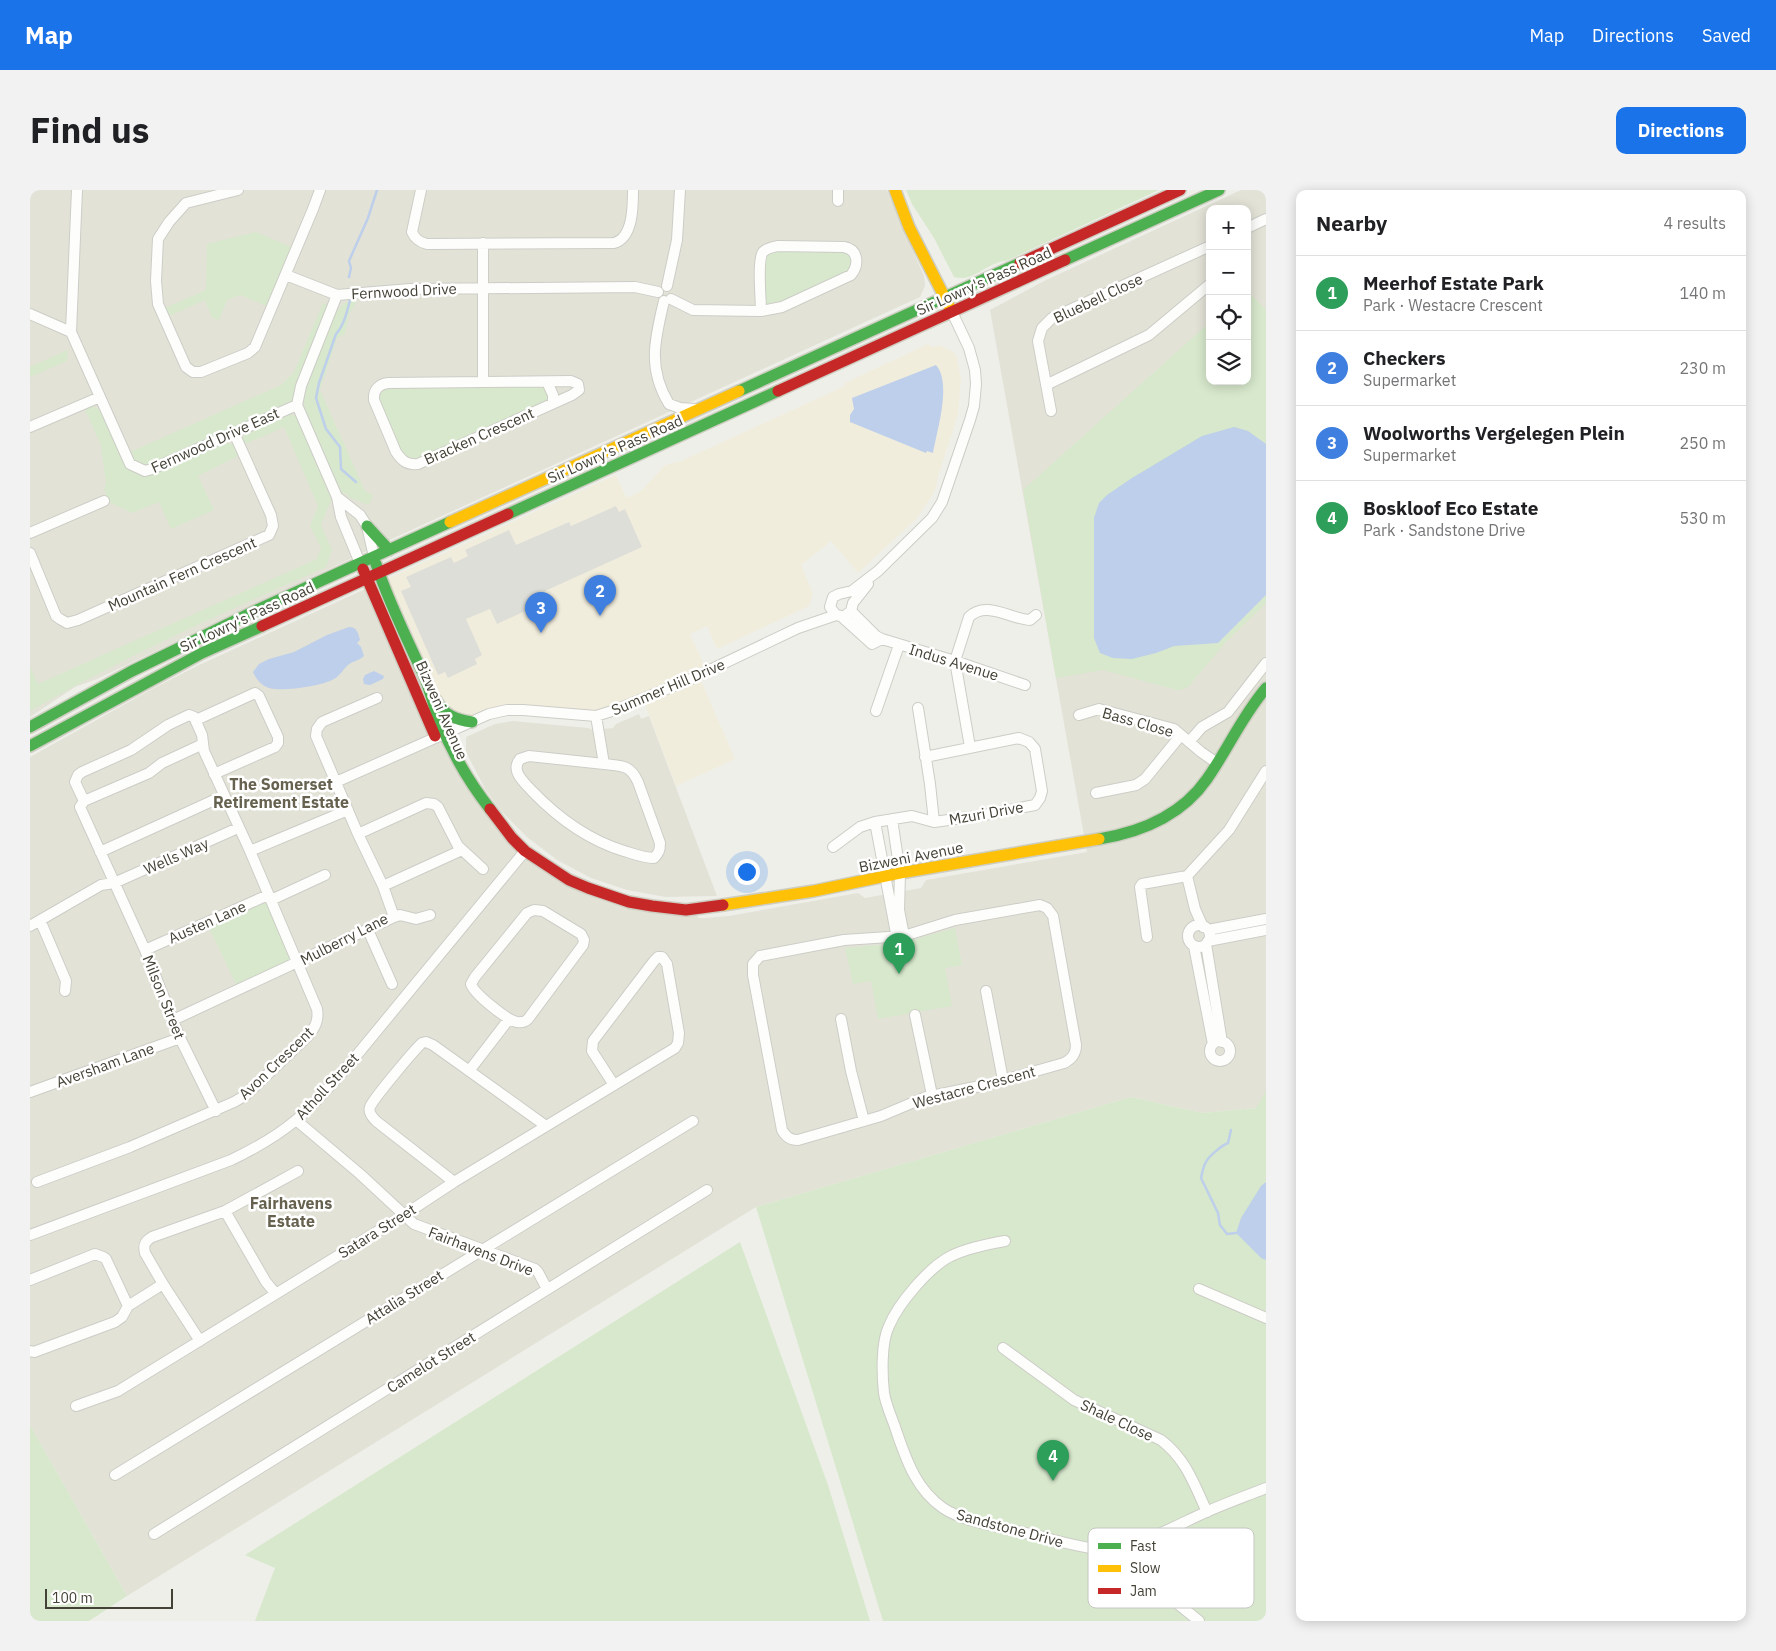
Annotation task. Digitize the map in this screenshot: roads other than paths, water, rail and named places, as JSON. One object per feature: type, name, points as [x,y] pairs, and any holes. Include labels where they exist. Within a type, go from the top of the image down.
[{"type":"main road","points":[[895,190],[909,227],[952,312]]},
{"type":"main road","name":"Sir Lowry's Pass Road","points":[[30,727],[180,647],[360,563],[1180,190]]},
{"type":"main road","name":"Sir Lowry's Pass Road","points":[[30,746],[126,692],[202,653],[1219,190]]},
{"type":"main road","points":[[367,526],[389,550]]},
{"type":"main road","name":"Bizweni Avenue","points":[[374,557],[378,572],[425,679],[440,735]]},
{"type":"main road","name":"Bizweni Avenue","points":[[360,563],[466,794],[492,826],[512,838],[525,851],[569,880],[629,902],[652,906],[686,910],[724,906],[900,873],[1120,836],[1154,825],[1174,812],[1203,785],[1249,710],[1266,688]]},
{"type":"main road","points":[[425,679],[444,712],[472,722]]},
{"type":"street","points":[[30,314],[33,317],[71,332],[77,190]]},
{"type":"street","points":[[238,190],[186,203],[169,222],[158,239],[156,297],[186,367],[193,372],[201,372],[253,350],[259,342],[320,190]]},
{"type":"street","points":[[421,190],[412,232],[416,239],[427,244],[618,242],[627,232],[632,214],[633,190]]},
{"type":"street","points":[[680,190],[677,240],[654,356],[656,375],[669,404],[680,408],[699,410]]},
{"type":"street","points":[[1251,226],[1266,219]]},
{"type":"street","points":[[482,244],[483,382]]},
{"type":"street","name":"Fernwood Drive","points":[[296,404],[301,386],[337,295],[410,289],[635,287],[665,294],[693,310],[761,311],[782,307],[851,275],[857,262],[855,253],[844,246],[778,246],[765,250],[760,259],[761,311]]},
{"type":"street","name":"Bluebell Close","points":[[1052,411],[1038,341],[1046,322],[1206,248]]},
{"type":"street","points":[[286,275],[337,295]]},
{"type":"street","points":[[1046,385],[1149,335],[1206,287]]},
{"type":"street","points":[[882,639],[872,644],[836,613],[833,597],[852,591],[878,571],[932,518],[945,494],[974,406],[976,384],[975,370],[969,348],[952,312]]},
{"type":"street","name":"Fernwood Drive East","points":[[71,332],[127,460],[140,470],[152,469],[296,404]]},
{"type":"street","name":"Bracken Crescent","points":[[483,382],[575,382],[579,386],[577,392],[418,464],[407,463],[400,458],[374,400],[373,395],[379,386],[388,383],[483,382]]},
{"type":"street","points":[[547,382],[553,395],[553,403]]},
{"type":"street","points":[[30,427],[100,397]]},
{"type":"street","points":[[296,404],[337,497],[341,517],[360,563]]},
{"type":"street","name":"Mountain Fern Crescent","points":[[30,553],[56,616],[67,623],[78,620],[269,535],[273,526],[271,515],[234,433]]},
{"type":"street","points":[[337,497],[360,515],[367,526],[374,557]]},
{"type":"street","points":[[30,533],[104,500]]},
{"type":"street","points":[[836,613],[845,616],[878,571]]},
{"type":"street","points":[[843,594],[849,596],[852,607],[876,636],[882,639]]},
{"type":"street","points":[[970,747],[955,661],[969,617],[974,612],[989,609],[1023,620],[1030,620],[1036,615]]},
{"type":"street","name":"Summer Hill Drive","points":[[336,782],[489,714],[507,710],[596,716],[615,710],[691,680],[798,628],[836,613]]},
{"type":"street","name":"Indus Avenue","points":[[882,639],[1025,685]]},
{"type":"street","points":[[876,711],[898,645]]},
{"type":"street","points":[[1096,793],[1136,785],[1145,779],[1185,738],[1228,712],[1266,662]]},
{"type":"street","points":[[203,744],[162,763],[149,773],[84,802],[75,782],[82,772],[131,750],[173,722],[189,715],[195,718],[255,693],[259,696],[278,737],[278,743],[275,747],[214,774]]},
{"type":"street","name":"Mulberry Lane","points":[[173,1020],[394,917],[383,886],[358,834],[316,736],[317,729],[322,722],[377,698]]},
{"type":"street","points":[[918,708],[934,822]]},
{"type":"street","name":"Bass Close","points":[[1078,715],[1099,709],[1107,710],[1174,729],[1217,763]]},
{"type":"street","points":[[596,716],[604,764]]},
{"type":"street","name":"Avon Crescent","points":[[37,1182],[130,1147],[234,1102],[246,1095],[314,1030],[318,1016],[317,1009],[250,851],[223,796],[204,751],[202,735],[195,718]]},
{"type":"street","name":"Mzuri Drive","points":[[832,847],[860,827],[875,822],[912,816],[934,822],[984,815],[1035,805],[1042,792],[1035,749],[1029,742],[1019,738],[925,757]]},
{"type":"street","points":[[529,756],[604,764],[623,766],[630,768],[634,772],[660,843],[660,849],[654,858],[613,848],[588,836],[546,806],[521,779],[516,770],[516,765],[520,759],[529,756]]},
{"type":"street","points":[[1147,937],[1140,887],[1143,883],[1187,876],[1229,830],[1266,771]]},
{"type":"street","points":[[100,852],[223,796]]},
{"type":"street","name":"Milson Street","points":[[84,802],[80,807],[145,950],[180,1038],[216,1111]]},
{"type":"street","points":[[358,834],[426,803],[434,804],[438,807],[462,850],[484,869]]},
{"type":"street","points":[[250,851],[348,810]]},
{"type":"street","points":[[892,819],[900,873],[901,936]]},
{"type":"street","points":[[875,822],[886,877],[901,936]]},
{"type":"street","name":"Wells Way","points":[[30,926],[106,883],[114,883],[238,828]]},
{"type":"street","points":[[383,886],[462,850]]},
{"type":"street","name":"Atholl Street","points":[[30,1235],[231,1160],[259,1146],[296,1120],[320,1098],[347,1067],[525,851]]},
{"type":"street","name":"Austen Lane","points":[[145,950],[325,875]]},
{"type":"street","points":[[1187,876],[1195,909],[1209,934],[1207,943],[1218,1043],[1194,946],[1188,938],[1189,931],[1192,928],[1195,909]]},
{"type":"street","name":"Westacre Crescent","points":[[1036,905],[1043,906],[1050,911],[1054,923],[1076,1050],[1071,1059],[1064,1063],[1003,1080],[932,1096],[881,1116],[798,1140],[788,1138],[782,1130],[753,975],[753,964],[764,954],[844,940],[901,936],[954,920],[1036,905]]},
{"type":"street","points":[[539,910],[581,934],[584,940],[583,945],[528,1019],[519,1023],[508,1019],[472,989],[471,984],[527,913],[539,910]]},
{"type":"street","points":[[394,917],[400,915],[416,919],[430,915]]},
{"type":"street","points":[[1192,928],[1197,926],[1205,928],[1266,919]]},
{"type":"street","points":[[40,920],[66,981],[65,991]]},
{"type":"street","points":[[368,930],[392,984]]},
{"type":"street","points":[[1194,946],[1200,947],[1207,943],[1266,930]]},
{"type":"street","name":"Satara Street","points":[[76,1406],[118,1391],[454,1182],[546,1126],[614,1085],[675,1048],[679,1033],[667,964],[662,957],[658,957],[654,961],[593,1041],[592,1051],[614,1085]]},
{"type":"street","points":[[986,991],[1003,1080]]},
{"type":"street","points":[[915,1015],[932,1096]]},
{"type":"street","points":[[469,1071],[508,1019]]},
{"type":"street","points":[[841,1019],[851,1071],[864,1121]]},
{"type":"street","name":"Aversham Lane","points":[[30,1092],[180,1038]]},
{"type":"street","points":[[454,1182],[376,1121],[370,1112],[370,1107],[381,1092],[422,1044],[426,1042],[433,1045],[546,1126]]},
{"type":"street","name":"Fairhavens Drive","points":[[296,1120],[360,1174],[414,1224],[534,1270],[538,1272],[547,1289]]},
{"type":"street","name":"Attalia Street","points":[[115,1475],[693,1121]]},
{"type":"street","points":[[200,1341],[163,1284],[145,1252],[145,1242],[152,1237],[225,1211],[298,1171]]},
{"type":"street","name":"Camelot Street","points":[[154,1534],[707,1190]]},
{"type":"street","points":[[225,1211],[266,1282],[276,1294]]},
{"type":"street","name":"Sandstone Drive","points":[[1005,1241],[952,1256],[944,1260],[917,1284],[888,1326],[885,1340],[884,1395],[905,1457],[913,1474],[920,1485],[943,1508],[957,1516],[1088,1547]]},
{"type":"street","points":[[30,1280],[95,1254],[99,1255],[106,1260],[128,1306]]},
{"type":"street","points":[[30,1351],[34,1352],[114,1322],[122,1317],[128,1306],[163,1284]]},
{"type":"street","points":[[1199,1289],[1266,1318]]},
{"type":"street","name":"Shale Close","points":[[1003,1348],[1069,1397],[1161,1440],[1172,1448],[1183,1461],[1208,1512]]},
{"type":"street","name":"Sandstone Drive","points":[[1173,1528],[1241,1497],[1266,1488]]},
{"type":"street","points":[[1183,1608],[1199,1621]]},
{"type":"water","points":[[936,365],[941,373],[943,395],[933,453],[927,451],[926,453],[850,422],[850,415],[854,409],[852,398]]},
{"type":"water","points":[[1234,427],[1248,431],[1266,444],[1266,595],[1218,643],[1174,646],[1132,659],[1113,658],[1100,653],[1094,638],[1094,518],[1099,503],[1107,495],[1132,478],[1202,436]]},
{"type":"water","points":[[349,627],[357,631],[360,640],[357,643],[361,647],[364,656],[348,665],[334,679],[312,686],[275,689],[259,682],[254,675],[253,672],[259,664],[294,652],[327,635]]},
{"type":"water","points":[[374,671],[384,676],[383,679],[370,685],[364,684],[363,679],[365,675]]},
{"type":"water","points":[[1266,1182],[1266,1260],[1261,1258],[1236,1233],[1241,1218],[1261,1186]]},
{"type":"waterway","points":[[349,277],[351,268],[349,261],[368,218],[377,190]]},
{"type":"waterway","points":[[350,300],[345,318],[336,334],[319,383],[316,398],[326,429],[340,447],[341,469],[356,482]]},
{"type":"waterway","points":[[1231,1130],[1228,1143],[1216,1151],[1208,1160],[1204,1166],[1201,1178],[1218,1213],[1220,1225],[1227,1234],[1236,1233]]},
{"type":"place","name":"Checkers","points":[[600,616]]},
{"type":"place","name":"Woolworths Vergelegen Plein","points":[[541,633]]},
{"type":"place","name":"Meerhof Estate Park","points":[[899,974]]},
{"type":"place","name":"Boskloof Eco Estate","points":[[1053,1481]]},
{"type":"district","name":"The Somerset Retirement Estate","points":[[281,793]]},
{"type":"district","name":"Fairhavens Estate","points":[[291,1212]]}]
